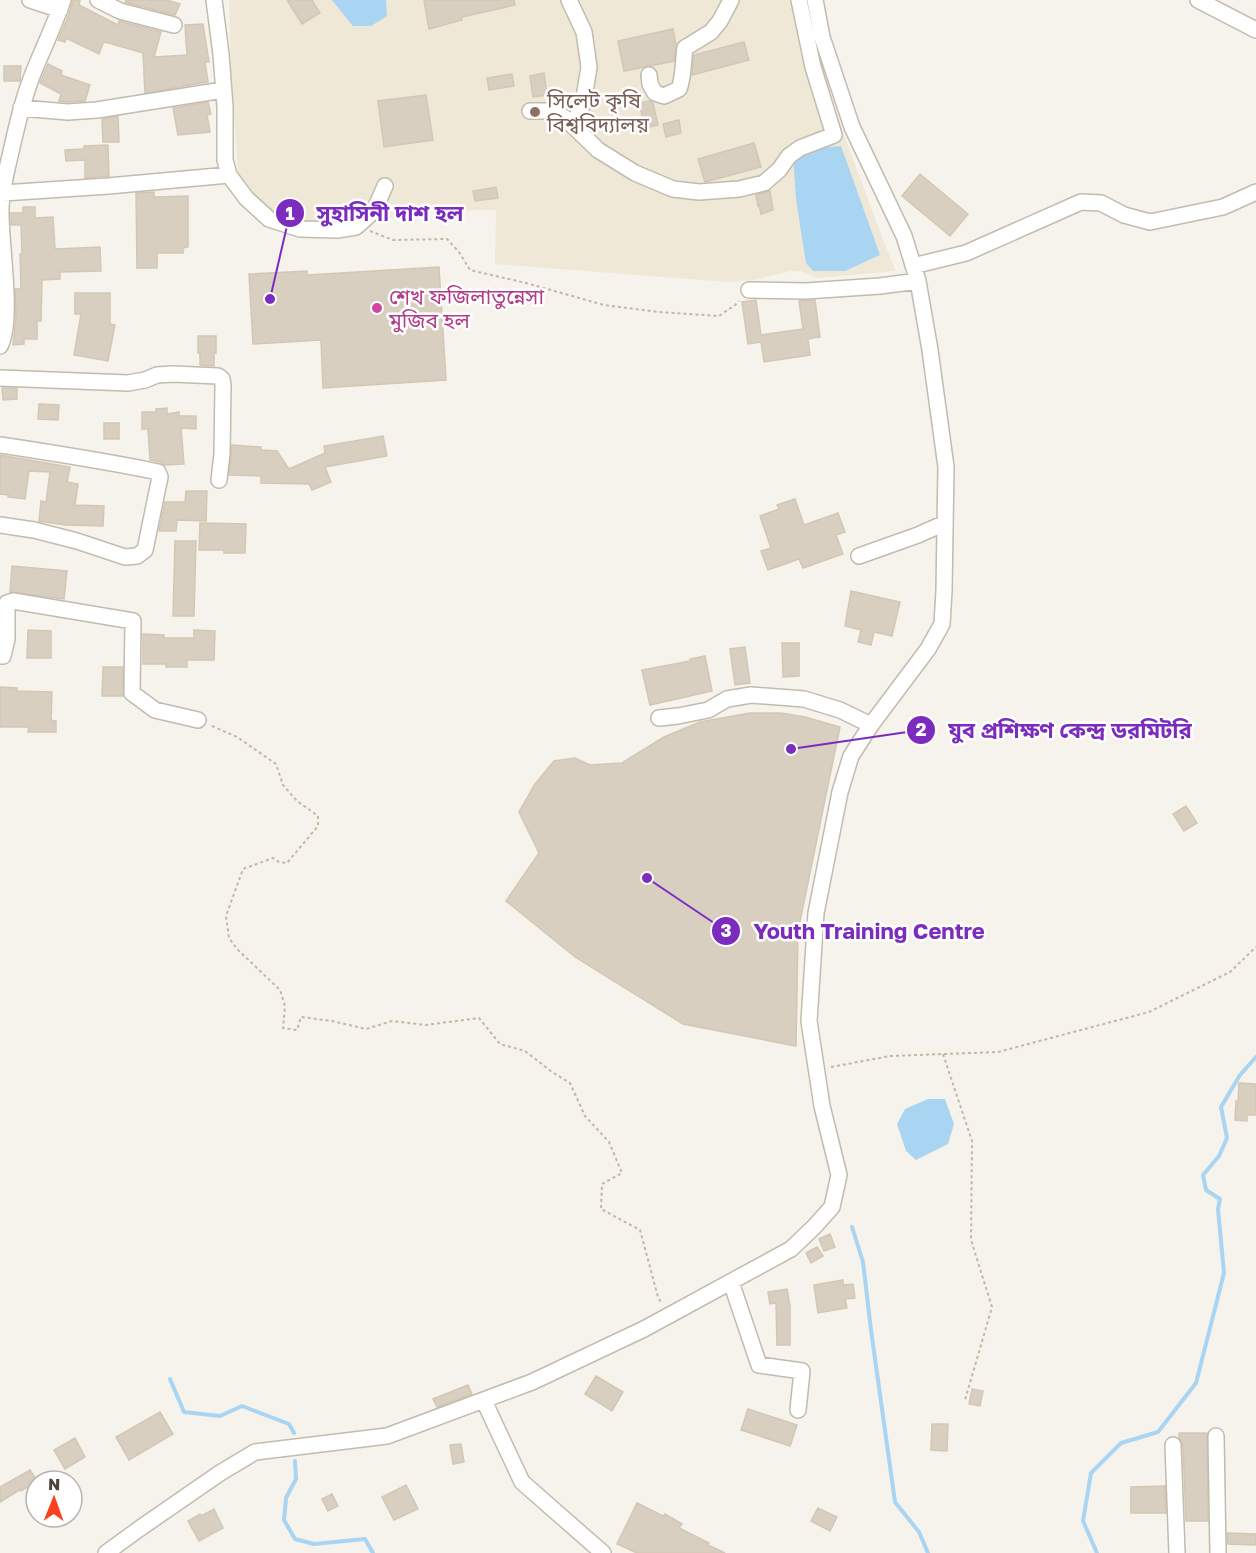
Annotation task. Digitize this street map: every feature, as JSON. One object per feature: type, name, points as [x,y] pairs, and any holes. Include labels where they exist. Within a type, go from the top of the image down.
[{"type":"street","points":[[1,343],[5,330],[1,209],[3,194],[21,108],[61,5],[30,0]]},
{"type":"street","points":[[98,0],[120,11],[174,25]]},
{"type":"street","points":[[214,0],[221,54],[225,160],[229,175],[246,198],[269,219],[300,229],[337,230],[357,226],[374,212],[385,186]]},
{"type":"street","points":[[569,0],[584,32],[589,67],[583,104],[578,114],[578,129]]},
{"type":"street","points":[[649,75],[650,84],[655,93],[664,96],[679,88],[682,81],[685,48],[711,32],[720,21],[731,0]]},
{"type":"street","points":[[530,111],[553,111],[565,117],[607,156],[635,173],[673,189],[699,192],[739,189],[764,183],[779,170],[789,156],[800,148],[834,135],[813,67],[799,0]]},
{"type":"street","points":[[106,1553],[220,1473],[255,1452],[387,1436],[532,1382],[668,1317],[791,1249],[832,1207],[839,1174],[822,1106],[809,1021],[816,913],[840,792],[850,756],[928,649],[942,624],[946,467],[930,350],[916,273],[904,236],[852,127],[822,37],[815,0]]},
{"type":"street","points":[[1198,0],[1256,30]]},
{"type":"street","points":[[21,108],[68,112],[97,110],[223,90]]},
{"type":"street","points":[[3,194],[229,175]]},
{"type":"street","points":[[749,290],[806,291],[880,286],[966,253],[1081,202],[1101,203],[1124,215],[1150,222],[1222,207],[1256,192]]},
{"type":"street","points":[[0,378],[128,383],[157,375],[218,376],[222,379],[223,385],[222,454],[219,480]]},
{"type":"street","points":[[0,445],[158,472],[160,477],[145,550],[137,556],[125,557],[77,541],[34,530],[0,525]]},
{"type":"street","points":[[859,556],[945,523]]},
{"type":"street","points":[[0,656],[3,656],[7,639],[7,603],[13,601],[133,621],[132,693],[155,710],[198,720]]},
{"type":"street","points":[[659,718],[708,710],[727,699],[751,695],[804,699],[840,710],[871,725]]},
{"type":"street","points":[[731,1282],[759,1365],[801,1371],[798,1410]]},
{"type":"street","points":[[484,1401],[522,1482],[603,1553]]},
{"type":"street","points":[[1216,1436],[1218,1553]]},
{"type":"street","points":[[1173,1445],[1177,1553]]},
{"type":"path","points":[[357,226],[393,240],[447,239],[459,252],[470,270],[604,305],[719,316],[735,305],[749,290]]},
{"type":"path","points":[[198,720],[237,737],[276,764],[283,785],[297,801],[318,816],[318,826],[287,862],[279,862],[273,858],[243,869],[226,916],[229,938],[237,949],[280,990],[285,1006],[283,1028],[297,1030],[301,1017],[366,1029],[392,1021],[426,1025],[479,1018],[500,1044],[525,1051],[570,1083],[585,1116],[609,1142],[622,1173],[602,1184],[602,1209],[640,1230],[658,1297],[668,1317]]},
{"type":"path","points":[[817,1069],[890,1056],[998,1052],[1149,1012],[1230,972],[1256,948]]},
{"type":"path","points":[[943,1054],[972,1141],[971,1240],[992,1306],[965,1400]]},
{"type":"shaded area","name":"সিলেট কৃষি বিশ্ববিদ্যালয়","points":[[229,0],[805,0],[823,79],[896,271],[817,278],[804,272],[791,271],[753,280],[727,282],[495,264],[496,210],[430,211],[375,221],[358,217],[341,223],[298,221],[271,215],[254,201],[238,173]]},
{"type":"water","points":[[332,0],[386,0],[387,16],[371,26],[353,26]]},
{"type":"water","points":[[841,146],[880,255],[845,271],[813,271],[806,263],[796,199],[793,156],[819,148]]},
{"type":"water","points":[[928,1099],[945,1099],[954,1124],[948,1144],[916,1160],[906,1151],[897,1124],[905,1109]]},
{"type":"building","points":[[73,0],[80,0],[79,5],[118,25],[119,21],[161,32],[154,57],[187,55],[185,25],[203,24],[209,62],[205,62],[208,82],[145,93],[143,53],[105,42],[99,54],[66,38],[65,42],[58,40]]},
{"type":"building","points":[[126,0],[167,0],[180,4],[175,15],[125,2]]},
{"type":"building","points":[[287,0],[312,0],[320,13],[302,24]]},
{"type":"building","points":[[424,0],[514,0],[515,5],[462,17],[462,20],[429,29]]},
{"type":"building","points":[[673,29],[676,45],[674,61],[624,71],[618,41]]},
{"type":"building","points":[[744,42],[749,60],[692,75],[694,55]]},
{"type":"building","points":[[48,64],[62,71],[61,75],[90,85],[85,101],[59,101],[61,94],[40,83]]},
{"type":"building","points":[[4,66],[21,66],[20,81],[4,81]]},
{"type":"building","points":[[544,73],[547,95],[533,97],[530,76]]},
{"type":"building","points":[[512,74],[514,86],[489,90],[487,78]]},
{"type":"building","points":[[426,95],[433,140],[384,147],[378,101]]},
{"type":"building","points":[[650,101],[653,103],[658,125],[645,128],[639,103]]},
{"type":"building","points":[[208,102],[211,114],[207,115],[210,132],[178,135],[173,108]]},
{"type":"building","points":[[118,116],[119,142],[103,142],[102,119]]},
{"type":"building","points":[[679,120],[681,133],[666,137],[663,124]]},
{"type":"building","points":[[754,143],[761,167],[705,182],[698,159]]},
{"type":"building","points":[[108,145],[109,176],[85,178],[85,160],[66,161],[65,150]]},
{"type":"building","points":[[920,174],[968,214],[950,236],[902,196]]},
{"type":"building","points":[[496,187],[498,198],[475,201],[473,191]]},
{"type":"building","points":[[770,191],[773,210],[761,214],[756,195]]},
{"type":"building","points":[[154,192],[154,197],[188,196],[188,247],[183,248],[183,253],[157,253],[157,268],[137,268],[136,193]]},
{"type":"building","points":[[23,207],[35,207],[35,218],[53,217],[55,249],[100,247],[101,271],[60,272],[60,279],[42,280],[41,321],[37,321],[37,339],[24,339],[24,344],[13,345],[16,318],[15,289],[21,289],[20,254],[22,254],[21,225],[11,225],[11,213],[23,213]]},
{"type":"building","name":"শেখ ফজিলাতুন্নেসা মুজিব হল","points":[[439,267],[446,380],[323,388],[321,340],[253,344],[249,274],[307,271],[307,275]]},
{"type":"building","points":[[75,293],[110,293],[110,324],[115,325],[108,361],[74,355],[81,314],[75,314]]},
{"type":"building","points":[[756,300],[761,335],[803,329],[799,301],[815,300],[820,337],[808,339],[810,355],[764,362],[761,342],[748,344],[742,302]]},
{"type":"building","points":[[198,336],[216,336],[214,366],[200,365]]},
{"type":"building","points":[[2,388],[17,388],[17,399],[3,400]]},
{"type":"building","points":[[39,404],[59,405],[58,420],[38,419]]},
{"type":"building","points":[[167,408],[167,414],[179,412],[179,416],[196,416],[196,429],[181,428],[184,464],[165,465],[150,460],[148,429],[142,429],[142,412],[156,412],[156,409]]},
{"type":"building","points":[[104,423],[119,423],[119,439],[104,439]]},
{"type":"building","points":[[383,436],[387,456],[325,467],[331,482],[312,490],[309,484],[261,483],[261,476],[229,475],[232,445],[261,447],[261,450],[277,451],[289,469],[325,453],[324,446]]},
{"type":"building","points":[[0,455],[70,467],[67,482],[78,484],[75,505],[104,506],[103,526],[66,525],[39,521],[41,501],[46,502],[50,472],[29,471],[25,499],[8,497],[9,495],[0,494]]},
{"type":"building","points":[[186,491],[207,491],[206,521],[177,520],[176,531],[159,531],[165,502],[185,502]]},
{"type":"building","points":[[795,499],[804,525],[838,513],[845,532],[836,535],[843,554],[803,568],[799,559],[768,570],[761,551],[771,548],[760,516],[779,509],[777,505]]},
{"type":"building","points":[[200,523],[246,524],[245,553],[199,550]]},
{"type":"building","points":[[175,541],[196,541],[194,616],[173,616]]},
{"type":"building","points":[[12,566],[67,571],[64,599],[10,592]]},
{"type":"building","points":[[851,591],[900,602],[892,636],[874,632],[871,645],[858,642],[861,630],[845,626]]},
{"type":"building","points":[[28,630],[51,631],[51,658],[27,658]]},
{"type":"building","points":[[194,630],[215,631],[214,660],[187,660],[187,667],[143,664],[143,634],[164,635],[164,638],[194,638]]},
{"type":"building","points":[[782,643],[799,643],[799,676],[783,677]]},
{"type":"building","points":[[745,647],[750,683],[735,685],[730,649]]},
{"type":"building","points":[[705,656],[712,691],[650,705],[642,670]]},
{"type":"building","points":[[103,667],[123,667],[123,696],[102,696]]},
{"type":"building","points":[[0,687],[17,688],[17,691],[52,692],[51,720],[56,721],[56,732],[28,732],[29,727],[0,727]]},
{"type":"building","points":[[750,713],[781,713],[840,727],[798,931],[796,1046],[683,1024],[575,957],[506,901],[539,853],[519,812],[535,784],[554,761],[575,758],[590,765],[622,763],[664,737],[700,722]]},
{"type":"building","points":[[1186,806],[1197,823],[1184,831],[1173,814]]},
{"type":"building","points":[[1239,1083],[1256,1084],[1256,1115],[1247,1115],[1247,1121],[1235,1120]]},
{"type":"building","points":[[830,1234],[835,1247],[824,1251],[819,1239]]},
{"type":"building","points":[[817,1247],[823,1256],[811,1263],[806,1253]]},
{"type":"building","points":[[843,1280],[843,1285],[853,1284],[855,1298],[845,1299],[847,1308],[818,1313],[814,1285]]},
{"type":"building","points":[[787,1289],[790,1306],[790,1345],[777,1345],[776,1303],[770,1304],[768,1292]]},
{"type":"building","points":[[596,1376],[623,1392],[612,1411],[585,1394]]},
{"type":"building","points":[[468,1385],[472,1394],[437,1407],[433,1399]]},
{"type":"building","points":[[972,1389],[983,1391],[980,1406],[969,1404]]},
{"type":"building","points":[[748,1409],[797,1425],[790,1446],[741,1430]]},
{"type":"building","points":[[160,1412],[173,1434],[129,1460],[116,1437]]},
{"type":"building","points":[[932,1424],[948,1424],[947,1451],[931,1450]]},
{"type":"building","points":[[1179,1433],[1207,1433],[1208,1521],[1186,1521],[1183,1445]]},
{"type":"building","points":[[75,1438],[85,1457],[65,1469],[54,1450]]},
{"type":"building","points":[[461,1444],[464,1462],[453,1464],[450,1445]]},
{"type":"building","points":[[24,1473],[24,1489],[0,1502],[0,1487]]},
{"type":"building","points":[[406,1485],[418,1509],[394,1520],[382,1497]]},
{"type":"building","points":[[1165,1486],[1166,1513],[1131,1513],[1131,1487]]},
{"type":"building","points":[[332,1494],[338,1506],[328,1511],[322,1499]]},
{"type":"building","points":[[637,1503],[663,1516],[665,1514],[682,1524],[679,1528],[725,1553],[637,1553],[617,1544]]},
{"type":"building","points":[[818,1508],[837,1517],[830,1531],[811,1521]]},
{"type":"building","points":[[214,1509],[223,1528],[199,1541],[188,1521]]},
{"type":"building","points":[[1227,1533],[1256,1534],[1256,1545],[1228,1544]]},
{"type":"waterway","points":[[1097,1553],[1083,1521],[1091,1473],[1121,1443],[1158,1432],[1196,1383],[1224,1273],[1218,1209],[1220,1199],[1206,1190],[1203,1175],[1219,1156],[1227,1138],[1221,1107],[1240,1075],[1256,1057]]},
{"type":"waterway","points":[[852,1227],[863,1262],[895,1502],[919,1532],[928,1553]]},
{"type":"waterway","points":[[170,1379],[184,1412],[220,1416],[242,1406],[289,1424],[294,1433]]},
{"type":"waterway","points":[[295,1461],[296,1479],[286,1498],[284,1520],[295,1539],[314,1544],[365,1539],[373,1553]]},
{"type":"place","name":"সিলেট কৃষি বিশ্ববিদ্যালয়","points":[[535,112]]},
{"type":"place","name":"সুহাসিনী দাশ হল","points":[[270,299]]},
{"type":"place","name":"শেখ ফজিলাতুন্নেসা মুজিব হল","points":[[377,308]]},
{"type":"place","name":"যুব প্রশিক্ষণ কেন্দ্র ডরমিটরি","points":[[791,749]]},
{"type":"place","name":"Youth Training Centre","points":[[647,878]]}]
